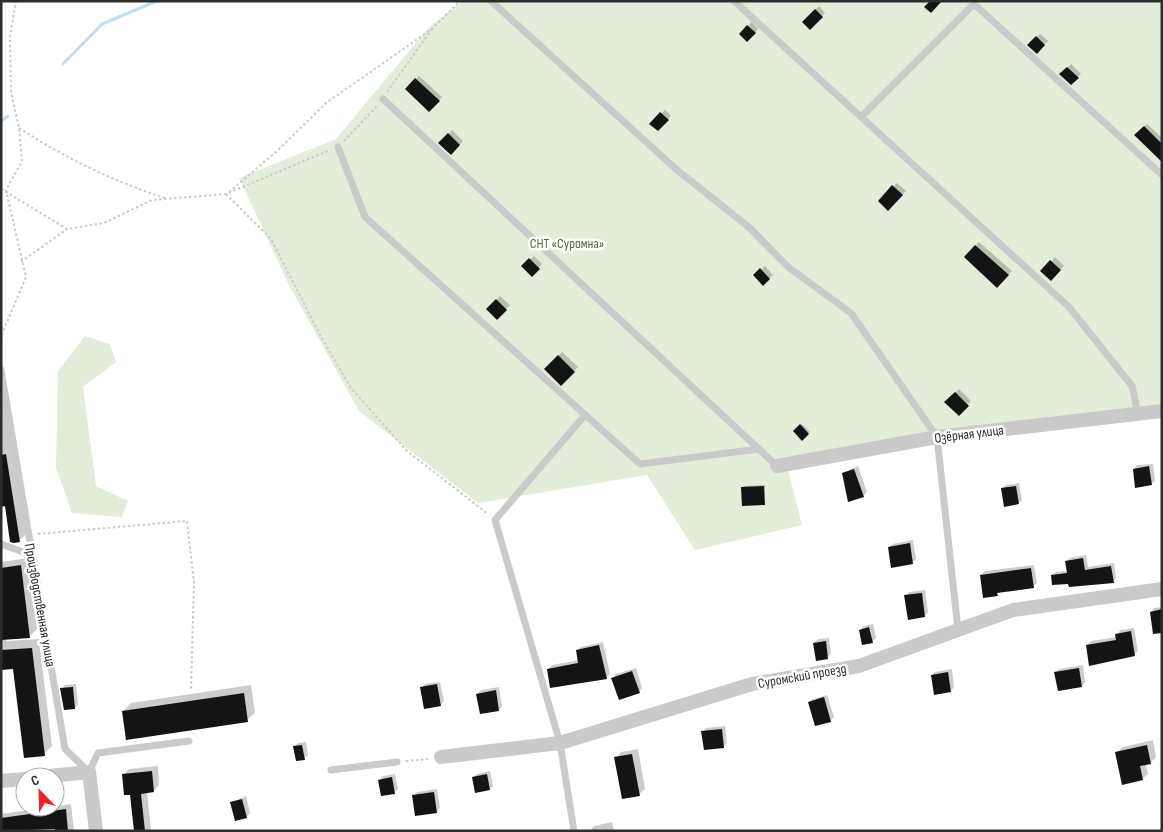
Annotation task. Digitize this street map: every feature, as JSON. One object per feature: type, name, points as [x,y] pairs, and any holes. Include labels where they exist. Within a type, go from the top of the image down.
[{"type":"street","name":"Озёрная улица","points":[[778,466],[937,437],[1162,411]]},
{"type":"street","name":"Суромский проезд","points":[[441,757],[560,744],[752,684],[859,666],[1013,610],[1162,590]]},
{"type":"street","points":[[65,774],[89,772],[96,831]]},
{"type":"street","points":[[1,781],[15,779]]},
{"type":"lane","points":[[491,1],[677,170],[750,228],[788,266],[851,313],[937,437],[958,630]]},
{"type":"lane","points":[[734,1],[1069,307],[1132,386],[1138,414]]},
{"type":"lane","points":[[861,117],[975,3],[1162,175]]},
{"type":"lane","points":[[383,99],[778,466]]},
{"type":"lane","points":[[338,147],[366,217],[640,464],[759,448]]},
{"type":"lane","name":"Производственная улица","points":[[1,370],[27,534],[34,562],[65,748],[89,772]]},
{"type":"lane","points":[[574,831],[560,744],[495,520],[585,415]]},
{"type":"lane","points":[[1,544],[23,552],[34,562]]},
{"type":"lane","points":[[1,645],[47,642]]},
{"type":"lane","points":[[89,772],[98,752],[189,741]]},
{"type":"lane","points":[[331,770],[397,762]]},
{"type":"path","points":[[1,344],[2,334],[26,277],[20,262],[6,190],[22,161],[19,128],[11,92],[10,36],[16,1]]},
{"type":"path","points":[[226,194],[276,152],[326,104],[432,29],[460,1]]},
{"type":"path","points":[[20,262],[67,229],[104,223],[152,200],[226,194],[338,147],[370,116],[432,29]]},
{"type":"path","points":[[19,128],[49,148],[119,183],[167,199]]},
{"type":"path","points":[[1,189],[6,190],[67,229]]},
{"type":"path","points":[[226,194],[271,239],[320,335],[351,388],[407,451],[495,520]]},
{"type":"path","points":[[27,534],[187,521],[194,583],[191,689]]},
{"type":"path","points":[[397,762],[441,757]]},
{"type":"green space","name":"СНТ «Суромна»","points":[[463,1],[1162,1],[1162,404],[785,458],[802,525],[695,550],[647,475],[478,503],[359,411],[290,287],[239,178],[336,139],[429,27]]},
{"type":"green space","points":[[85,336],[110,344],[116,362],[83,387],[96,486],[128,501],[122,517],[72,513],[56,468],[58,371]]},
{"type":"building","points":[[930,1],[942,1],[931,13],[924,7]]},
{"type":"building","points":[[815,9],[823,17],[810,30],[802,22]]},
{"type":"building","points":[[747,25],[756,33],[747,42],[739,34]]},
{"type":"building","points":[[1036,36],[1045,45],[1037,54],[1027,45]]},
{"type":"building","points":[[1067,67],[1079,78],[1071,85],[1059,74]]},
{"type":"building","points":[[415,78],[440,101],[429,112],[405,89]]},
{"type":"building","points":[[660,112],[669,120],[658,131],[649,124]]},
{"type":"building","points":[[1144,126],[1162,144],[1162,162],[1134,135]]},
{"type":"building","points":[[448,133],[460,145],[451,155],[438,143]]},
{"type":"building","points":[[892,185],[903,195],[888,211],[878,201]]},
{"type":"building","points":[[975,245],[1009,275],[997,288],[964,257]]},
{"type":"building","points":[[529,258],[540,269],[532,277],[521,266]]},
{"type":"building","points":[[1050,260],[1061,270],[1051,281],[1040,271]]},
{"type":"building","points":[[760,268],[770,279],[763,286],[753,275]]},
{"type":"building","points":[[496,299],[507,310],[497,320],[486,309]]},
{"type":"building","points":[[558,355],[575,372],[561,386],[544,369]]},
{"type":"building","points":[[955,392],[969,406],[959,416],[944,402]]},
{"type":"building","points":[[800,424],[809,434],[802,441],[793,431]]},
{"type":"building","points":[[6,454],[20,542],[14,543],[10,542],[5,506],[1,507],[1,455]]},
{"type":"building","points":[[1149,466],[1152,485],[1135,488],[1133,469]]},
{"type":"building","points":[[854,469],[864,497],[848,502],[842,473]]},
{"type":"building","points":[[764,486],[765,505],[742,506],[741,487]]},
{"type":"building","points":[[1016,486],[1019,504],[1004,507],[1001,488]]},
{"type":"building","points":[[910,543],[913,564],[891,568],[888,547]]},
{"type":"building","points":[[1083,558],[1085,570],[1111,566],[1114,583],[1069,587],[1068,584],[1052,585],[1051,575],[1067,573],[1065,561]]},
{"type":"building","points":[[21,565],[30,638],[1,640],[1,568]]},
{"type":"building","points":[[1031,568],[1034,588],[997,593],[998,596],[983,598],[980,575]]},
{"type":"building","points":[[922,593],[925,617],[908,620],[904,595]]},
{"type":"building","points":[[1162,609],[1162,633],[1153,634],[1150,612]]},
{"type":"building","points":[[869,627],[873,643],[862,645],[859,630]]},
{"type":"building","points":[[1131,631],[1135,656],[1089,666],[1086,645],[1116,640],[1115,634]]},
{"type":"building","points":[[826,641],[828,659],[816,661],[813,643]]},
{"type":"building","points":[[599,645],[607,679],[550,688],[547,669],[578,663],[576,650]]},
{"type":"building","points":[[32,648],[45,756],[24,758],[13,669],[1,670],[1,650]]},
{"type":"building","points":[[1079,668],[1082,687],[1058,691],[1054,672]]},
{"type":"building","points":[[632,671],[640,693],[619,700],[611,678]]},
{"type":"building","points":[[948,672],[951,692],[934,695],[931,675]]},
{"type":"building","points":[[437,684],[441,706],[424,709],[420,687]]},
{"type":"building","points":[[73,687],[75,709],[64,710],[60,688]]},
{"type":"building","points":[[496,690],[499,711],[480,714],[476,694]]},
{"type":"building","points":[[244,693],[248,722],[126,740],[122,711]]},
{"type":"building","points":[[824,697],[831,722],[815,726],[808,702]]},
{"type":"building","points":[[722,729],[724,748],[704,750],[701,731]]},
{"type":"building","points":[[302,745],[305,760],[296,761],[293,746]]},
{"type":"building","points":[[1147,745],[1151,764],[1140,766],[1143,780],[1122,785],[1115,752]]},
{"type":"building","points":[[632,754],[640,796],[622,799],[614,757]]},
{"type":"building","points":[[152,771],[154,792],[141,794],[145,831],[134,831],[130,795],[124,795],[122,774]]},
{"type":"building","points":[[487,774],[490,790],[475,793],[472,777]]},
{"type":"building","points":[[392,777],[395,794],[381,796],[378,780]]},
{"type":"building","points":[[434,792],[437,813],[415,816],[412,795]]},
{"type":"building","points":[[242,799],[247,818],[235,821],[230,802]]},
{"type":"building","points":[[65,809],[68,831],[55,831],[55,829],[1,831],[1,818],[15,816],[65,817]]},
{"type":"waterway","points":[[63,64],[102,24],[157,1]]},
{"type":"waterway","points":[[1,121],[8,116]]}]
